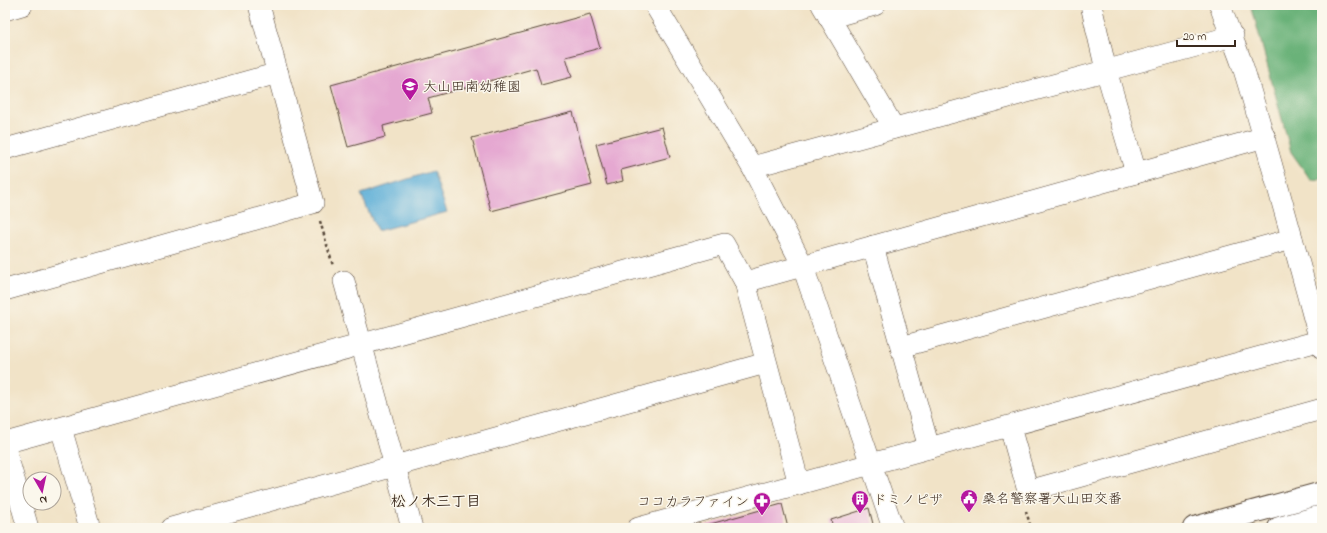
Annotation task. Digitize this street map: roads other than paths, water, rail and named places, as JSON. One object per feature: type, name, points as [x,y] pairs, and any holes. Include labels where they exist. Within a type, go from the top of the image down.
[{"type":"main road","points":[[1194,528],[1322,493]]},
{"type":"main road","points":[[1279,528],[1322,516]]},
{"type":"street","points":[[5,10],[22,5]]},
{"type":"street","points":[[5,290],[313,203],[259,5]]},
{"type":"street","points":[[655,5],[752,167],[802,264],[893,528]]},
{"type":"street","points":[[875,5],[825,11],[894,128]]},
{"type":"street","points":[[1091,5],[1106,70],[1136,173]]},
{"type":"street","points":[[638,528],[870,463],[1321,343],[1264,137],[1233,36],[1225,23],[1220,5]]},
{"type":"street","points":[[752,167],[1233,36]]},
{"type":"street","points":[[5,149],[278,73]]},
{"type":"street","points":[[745,282],[802,264],[873,246],[1264,137]]},
{"type":"street","points":[[901,347],[1292,239]]},
{"type":"street","points":[[5,443],[724,244],[745,282],[799,484]]},
{"type":"street","points":[[873,246],[929,448]]},
{"type":"street","points":[[338,275],[361,344],[412,528]]},
{"type":"street","points":[[171,528],[766,363]]},
{"type":"street","points":[[1010,426],[1028,491],[1322,409]]},
{"type":"street","points":[[61,428],[90,528]]},
{"type":"street","points":[[5,448],[28,528]]},
{"type":"water","points":[[433,171],[447,212],[377,231],[361,194]]},
{"type":"place","name":"大山田南幼稚園","points":[[410,101]]},
{"type":"place","name":"桑名警察署大山田交番","points":[[969,513]]},
{"type":"place","name":"ドミノピザ","points":[[860,514]]},
{"type":"place","name":"ココカラファイン","points":[[762,516]]},
{"type":"district","name":"松ノ木三丁目","points":[[436,501]]}]
